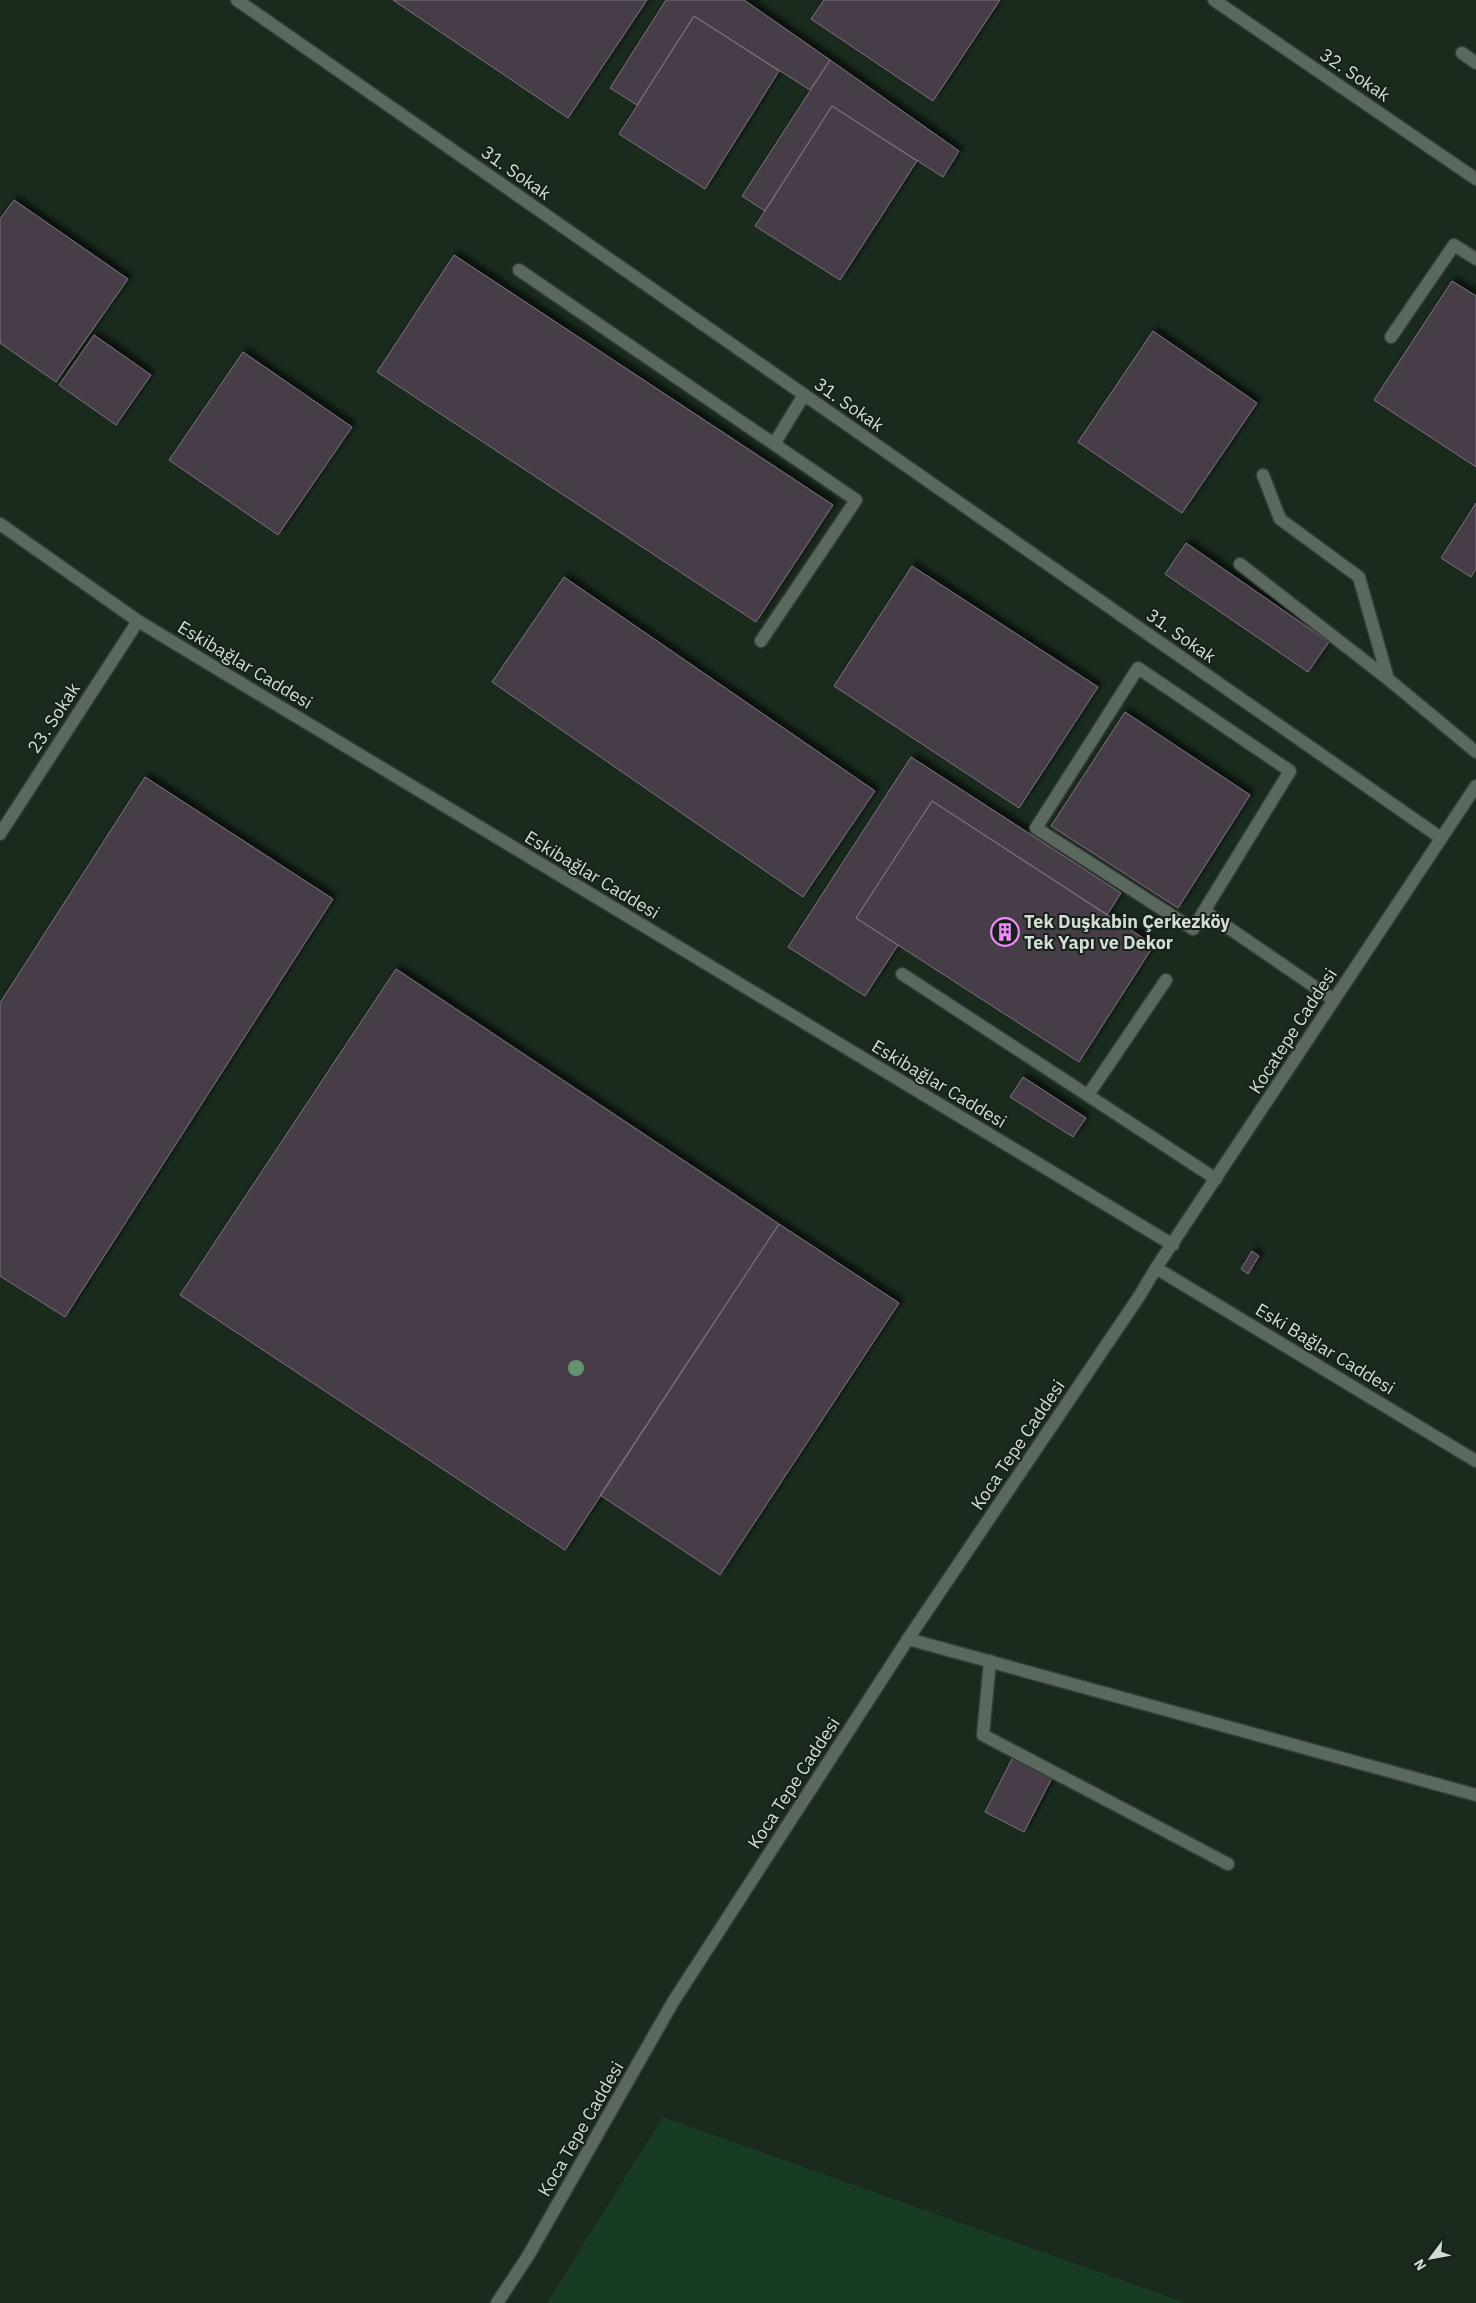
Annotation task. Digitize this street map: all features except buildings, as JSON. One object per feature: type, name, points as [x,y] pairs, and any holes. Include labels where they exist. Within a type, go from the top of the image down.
[{"type":"street","name":"31. Sokak","points":[[237,0],[1441,838]]},
{"type":"street","name":"32. Sokak","points":[[1214,0],[1476,179]]},
{"type":"street","points":[[1462,53],[1476,63]]},
{"type":"street","points":[[1391,337],[1454,245],[1476,259]]},
{"type":"street","points":[[518,270],[856,500],[761,640]]},
{"type":"street","points":[[774,444],[804,395]]},
{"type":"street","points":[[1263,475],[1280,519],[1359,578],[1388,679]]},
{"type":"street","name":"Eskibağlar Caddesi","points":[[0,524],[138,621],[1173,1245]]},
{"type":"street","points":[[1240,564],[1388,679],[1476,752]]},
{"type":"street","name":"23. Sokak","points":[[0,834],[138,621]]},
{"type":"street","points":[[1138,668],[1290,771],[1204,910],[1193,929],[1036,828],[1138,668]]},
{"type":"street","name":"Kocatepe Caddesi","points":[[1140,1295],[1156,1268],[1476,786]]},
{"type":"street","points":[[1204,910],[1334,1000]]},
{"type":"street","points":[[902,974],[1216,1180]]},
{"type":"street","points":[[1088,1095],[1166,980]]},
{"type":"street","name":"Eski Bağlar Caddesi","points":[[1156,1268],[1476,1461]]},
{"type":"street","name":"Koca Tepe Caddesi","points":[[497,2303],[528,2256],[673,2002],[908,1639],[1140,1295]]},
{"type":"street","points":[[908,1639],[1476,1795]]},
{"type":"street","points":[[990,1661],[983,1735],[1228,1864]]},
{"type":"shaded area","points":[[0,0],[1476,0],[1476,2303],[0,2303]]},
{"type":"green space","points":[[663,2117],[1186,2303],[547,2303]]},
{"type":"place","name":"Tek Duşkabin Çerkezköy Tek Yapı ve Dekor","points":[[1005,932]]}]
